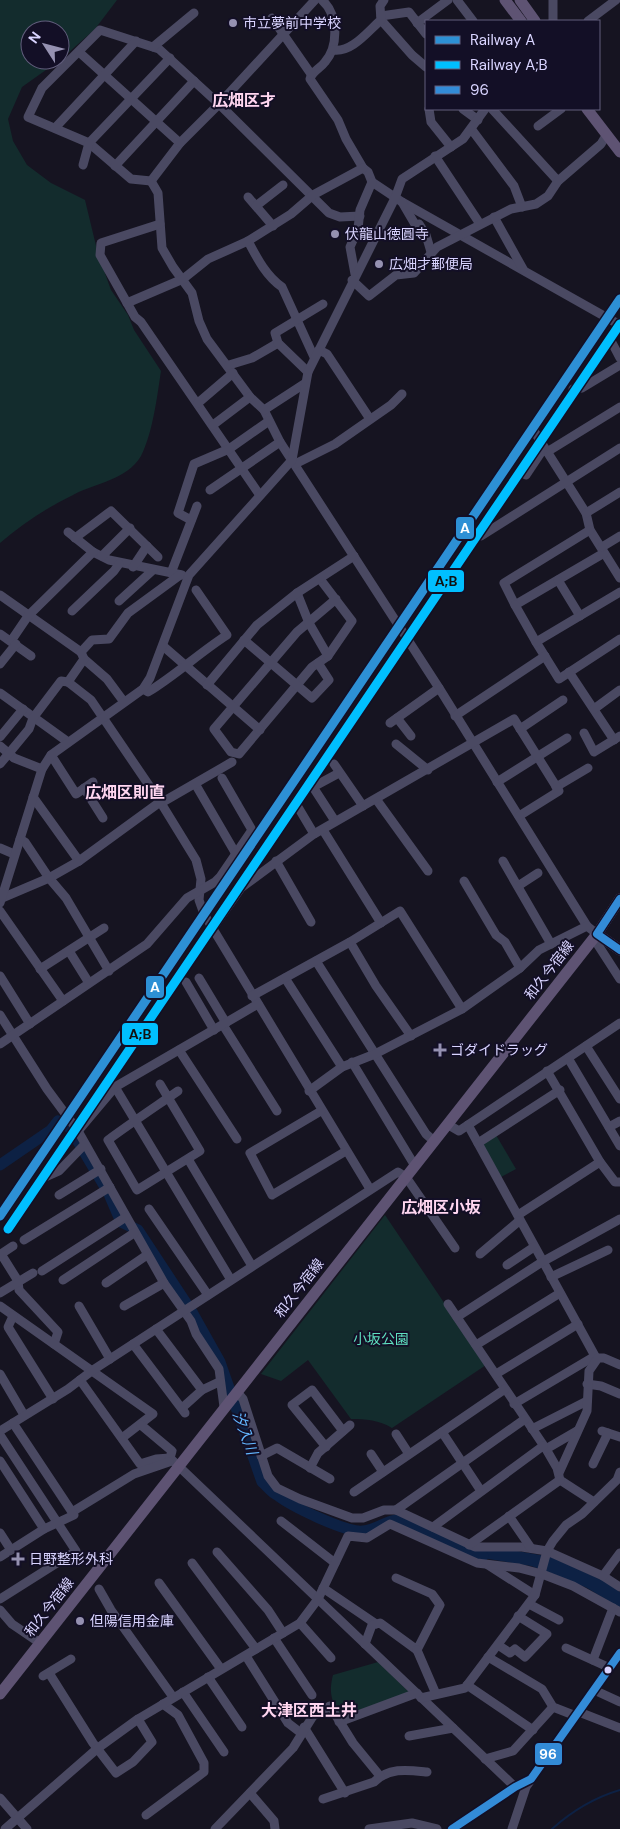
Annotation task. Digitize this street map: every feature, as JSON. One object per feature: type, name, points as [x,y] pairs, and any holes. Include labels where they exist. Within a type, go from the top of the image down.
[{"type":"main road","points":[[505,0],[520,20]]},
{"type":"main road","points":[[520,0],[534,20]]},
{"type":"main road","points":[[588,110],[620,152]]},
{"type":"main road","points":[[598,110],[620,142]]},
{"type":"main road","name":"和久今宿線","points":[[0,1694],[40,1643],[174,1461],[226,1406],[597,934],[620,899]]},
{"type":"main road","points":[[597,934],[620,950]]},
{"type":"street","points":[[151,181],[180,143],[219,104],[315,0]]},
{"type":"street","points":[[322,0],[334,26],[332,50],[325,62],[312,74],[310,80],[338,120],[346,139],[362,168],[368,172],[372,182],[398,200],[620,325],[610,339],[620,358]]},
{"type":"street","points":[[417,23],[448,0]]},
{"type":"street","points":[[457,0],[472,20]]},
{"type":"street","points":[[553,20],[554,0]]},
{"type":"street","points":[[589,20],[616,0]]},
{"type":"street","points":[[380,2],[381,18],[412,55],[425,66]]},
{"type":"street","points":[[332,50],[339,51],[349,48],[381,18],[408,12],[425,33]]},
{"type":"street","points":[[153,47],[194,13]]},
{"type":"street","points":[[272,18],[312,74]]},
{"type":"street","points":[[151,181],[131,179],[89,143],[28,116],[42,88],[100,30],[159,49],[263,146],[300,186],[313,195],[334,216],[360,216]]},
{"type":"street","points":[[55,128],[136,42]]},
{"type":"street","points":[[79,52],[180,143]]},
{"type":"street","points":[[83,165],[89,143],[170,58]]},
{"type":"street","points":[[115,166],[194,81]]},
{"type":"street","points":[[429,110],[431,122],[451,147]]},
{"type":"street","points":[[464,110],[478,120]]},
{"type":"street","points":[[294,462],[304,384],[308,372],[354,277],[398,200],[402,179],[451,147],[472,130],[484,110]]},
{"type":"street","points":[[493,110],[558,181]]},
{"type":"street","points":[[538,126],[560,110]]},
{"type":"street","points":[[472,130],[514,186],[522,207]]},
{"type":"street","points":[[372,182],[360,210],[358,229],[350,247],[354,277],[369,296],[396,276],[414,273],[431,252],[460,234],[494,217],[536,204],[548,196],[558,181],[601,144],[608,134]]},
{"type":"street","points":[[435,156],[480,224]]},
{"type":"street","points":[[127,303],[183,279],[208,259],[248,241],[272,226],[313,195],[362,168]]},
{"type":"street","points":[[151,181],[158,193],[162,248],[192,293],[199,321],[207,339],[250,397],[264,410],[280,442],[439,688],[587,926],[597,934],[598,945],[620,979]]},
{"type":"street","points":[[256,206],[283,185]]},
{"type":"street","points":[[248,197],[272,226]]},
{"type":"street","points":[[398,200],[416,226],[419,224],[426,235],[431,252]]},
{"type":"street","points":[[494,217],[524,271]]},
{"type":"street","points":[[160,224],[101,243],[100,255],[127,303],[243,468],[259,494]]},
{"type":"street","points":[[248,241],[257,259],[274,282],[282,287],[316,354]]},
{"type":"street","points":[[308,372],[278,343],[275,333],[323,304]]},
{"type":"street","points":[[198,403],[231,369],[278,343]]},
{"type":"street","points":[[316,354],[327,354],[370,419]]},
{"type":"street","points":[[573,389],[582,388],[620,365]]},
{"type":"street","points":[[264,410],[304,384]]},
{"type":"street","points":[[68,682],[93,638],[109,639],[134,607],[180,574],[259,494],[294,462],[335,444],[391,405],[402,394]]},
{"type":"street","points":[[213,425],[250,397]]},
{"type":"street","points":[[526,475],[545,450],[620,407]]},
{"type":"street","points":[[191,520],[178,513],[194,464],[229,449],[269,421]]},
{"type":"street","points":[[534,431],[564,482],[586,513],[590,530],[620,578]]},
{"type":"street","points":[[210,490],[280,442]]},
{"type":"street","points":[[481,536],[620,448]]},
{"type":"street","points":[[586,513],[620,492]]},
{"type":"street","points":[[1,900],[42,769],[51,755],[143,689],[150,678],[162,646],[191,520],[197,506]]},
{"type":"street","points":[[158,557],[111,511],[71,535],[98,554],[119,564],[180,574]]},
{"type":"street","points":[[0,664],[14,643],[28,616],[130,528]]},
{"type":"street","points":[[590,530],[504,583],[515,606],[558,679],[620,639]]},
{"type":"street","points":[[515,606],[558,580],[603,550],[620,536]]},
{"type":"street","points":[[133,567],[147,546]]},
{"type":"street","points":[[207,685],[257,625],[297,593],[354,556]]},
{"type":"street","points":[[72,611],[119,564]]},
{"type":"street","points":[[134,607],[122,599],[153,570]]},
{"type":"street","points":[[320,579],[336,599],[352,621],[328,656],[318,663],[297,685],[239,754],[231,752],[214,730],[297,632],[336,599]]},
{"type":"street","points":[[558,580],[580,616]]},
{"type":"street","points":[[143,689],[148,692],[173,677],[184,665],[227,635],[196,590]]},
{"type":"street","points":[[536,642],[620,592]]},
{"type":"street","points":[[297,593],[309,622],[328,656]]},
{"type":"street","points":[[0,595],[83,656],[107,679],[124,702]]},
{"type":"street","points":[[0,634],[31,656]]},
{"type":"street","points":[[244,640],[312,698],[329,680],[318,663]]},
{"type":"street","points":[[162,646],[260,730]]},
{"type":"street","points":[[455,716],[545,656]]},
{"type":"street","points":[[569,672],[594,709],[617,738],[594,752],[584,733]]},
{"type":"street","points":[[0,764],[29,728],[33,718],[61,681],[68,682],[91,700],[160,802],[200,869],[198,892],[201,907],[309,1091],[370,1189]]},
{"type":"street","points":[[411,736],[394,721],[439,688]]},
{"type":"street","points":[[594,709],[620,690]]},
{"type":"street","points":[[0,693],[68,742]]},
{"type":"street","points":[[520,729],[563,700]]},
{"type":"street","points":[[0,737],[23,709]]},
{"type":"street","points":[[213,928],[241,888],[276,861],[335,821],[428,770],[514,719],[559,791],[519,816]]},
{"type":"street","points":[[497,782],[567,738]]},
{"type":"street","points":[[396,744],[428,770]]},
{"type":"street","points":[[0,746],[42,769]]},
{"type":"street","points":[[51,755],[76,794],[93,782]]},
{"type":"street","points":[[1,900],[49,878],[78,861],[160,802],[232,762]]},
{"type":"street","points":[[334,764],[363,806]]},
{"type":"street","points":[[556,787],[588,768]]},
{"type":"street","points":[[339,773],[313,787],[306,788],[295,802],[381,923]]},
{"type":"street","points":[[0,1044],[147,944],[187,898],[215,882],[252,830],[222,778]]},
{"type":"street","points":[[198,787],[236,854]]},
{"type":"street","points":[[313,787],[335,821]]},
{"type":"street","points":[[84,788],[103,818]]},
{"type":"street","points":[[33,797],[78,861]]},
{"type":"street","points":[[376,799],[428,871]]},
{"type":"street","points":[[20,839],[25,842],[49,878],[66,898],[109,971]]},
{"type":"street","points":[[0,848],[14,854]]},
{"type":"street","points":[[276,861],[312,922]]},
{"type":"street","points":[[504,861],[550,944]]},
{"type":"street","points":[[518,886],[538,873]]},
{"type":"street","points":[[464,881],[496,935],[505,942],[520,968]]},
{"type":"street","points":[[0,911],[63,1001]]},
{"type":"street","points":[[78,1131],[115,1087],[224,1024],[286,978],[400,911],[462,1009]]},
{"type":"street","points":[[309,1091],[342,1067],[375,1054],[462,1009],[520,968],[539,950],[587,926]]},
{"type":"street","points":[[40,969],[104,928]]},
{"type":"street","points":[[350,942],[376,986],[411,1036]]},
{"type":"street","points":[[69,951],[90,983]]},
{"type":"street","points":[[316,961],[426,1134],[434,1141]]},
{"type":"street","points":[[0,976],[30,1024]]},
{"type":"street","points":[[199,978],[224,1024],[277,1111]]},
{"type":"street","points":[[286,978],[342,1067]]},
{"type":"street","points":[[186,982],[214,1030]]},
{"type":"street","points":[[0,1015],[47,1089],[78,1131],[82,1147],[108,1188],[125,1220],[164,1283],[184,1310],[219,1369],[219,1382],[226,1406]]},
{"type":"street","points":[[448,1124],[459,1131],[620,1023]]},
{"type":"street","points":[[586,1046],[620,1099]]},
{"type":"street","points":[[179,1050],[237,1139]]},
{"type":"street","points":[[568,1058],[620,1146]]},
{"type":"street","points":[[352,1062],[415,1166]]},
{"type":"street","points":[[547,1071],[560,1090],[600,1162],[615,1182],[620,1182]]},
{"type":"street","points":[[160,1084],[168,1098],[200,1151],[166,1174],[137,1190],[108,1140],[134,1120],[168,1098],[178,1091]]},
{"type":"street","points":[[115,1087],[231,1280]]},
{"type":"street","points":[[478,1143],[560,1090]]},
{"type":"street","points":[[322,1112],[250,1153],[272,1195],[346,1151]]},
{"type":"street","points":[[609,1127],[620,1120]]},
{"type":"street","points":[[468,1125],[596,1357]]},
{"type":"street","points":[[41,1179],[59,1171],[82,1147]]},
{"type":"street","points":[[188,1159],[252,1266]]},
{"type":"street","points":[[480,1254],[519,1218],[600,1162]]},
{"type":"street","points":[[59,1196],[97,1172]]},
{"type":"street","points":[[0,1431],[398,1172],[406,1177],[455,1248]]},
{"type":"street","points":[[24,1240],[108,1188]]},
{"type":"street","points":[[149,1209],[208,1295]]},
{"type":"street","points":[[457,1316],[542,1262],[620,1219]]},
{"type":"street","points":[[0,1293],[125,1220]]},
{"type":"street","points":[[63,1280],[134,1233]]},
{"type":"street","points":[[13,1246],[1,1254],[18,1281],[19,1290],[58,1332],[54,1344]]},
{"type":"street","points":[[507,1265],[534,1247]]},
{"type":"street","points":[[551,1277],[608,1250]]},
{"type":"street","points":[[106,1283],[147,1255]]},
{"type":"street","points":[[62,1258],[72,1274]]},
{"type":"street","points":[[124,1306],[164,1283]]},
{"type":"street","points":[[476,1345],[560,1293]]},
{"type":"street","points":[[448,1304],[532,1429],[559,1477],[594,1502]]},
{"type":"street","points":[[0,1306],[153,1414],[122,1438]]},
{"type":"street","points":[[79,1306],[110,1359]]},
{"type":"street","points":[[13,1316],[8,1327],[53,1398]]},
{"type":"street","points":[[496,1374],[578,1324]]},
{"type":"street","points":[[156,1329],[202,1390]]},
{"type":"street","points":[[133,1344],[183,1411],[202,1390],[219,1382]]},
{"type":"street","points":[[469,1545],[559,1477],[587,1411],[589,1371],[596,1357]]},
{"type":"street","points":[[514,1404],[596,1357],[604,1358],[620,1366]]},
{"type":"street","points":[[0,1374],[24,1415]]},
{"type":"street","points":[[80,1380],[140,1464],[156,1459],[174,1461]]},
{"type":"street","points":[[587,1384],[601,1386],[620,1394]]},
{"type":"street","points":[[354,1492],[505,1389]]},
{"type":"street","points":[[310,1468],[318,1453],[326,1447],[346,1428],[312,1390],[292,1405],[326,1447]]},
{"type":"street","points":[[236,1392],[243,1399],[268,1476],[277,1488],[300,1499],[352,1518],[363,1518],[384,1510],[396,1510],[475,1547],[531,1548],[547,1551],[603,1576],[620,1587]]},
{"type":"street","points":[[532,1429],[587,1401]]},
{"type":"street","points":[[396,1510],[525,1419]]},
{"type":"street","points":[[0,1557],[44,1529],[58,1524],[74,1514],[13,1423]]},
{"type":"street","points":[[141,1425],[172,1451],[174,1461],[515,1787]]},
{"type":"street","points":[[433,1527],[544,1448],[577,1431]]},
{"type":"street","points":[[442,1432],[481,1491]]},
{"type":"street","points":[[592,1464],[605,1432],[620,1437]]},
{"type":"street","points":[[396,1434],[409,1454]]},
{"type":"street","points":[[0,1435],[76,1551],[0,1600]]},
{"type":"street","points":[[261,1456],[276,1448],[330,1479]]},
{"type":"street","points":[[371,1454],[384,1472]]},
{"type":"street","points":[[0,1461],[44,1529]]},
{"type":"street","points":[[72,1512],[134,1474],[174,1461]]},
{"type":"street","points":[[340,1722],[419,1695],[436,1694],[465,1688],[535,1595],[547,1551],[566,1525],[617,1480],[620,1472]]},
{"type":"street","points":[[509,1516],[531,1548]]},
{"type":"street","points":[[281,1521],[335,1563]]},
{"type":"street","points":[[6,1829],[98,1748],[138,1719],[300,1623],[318,1599],[348,1536],[367,1538],[390,1524],[477,1563],[519,1568],[542,1574],[573,1586],[616,1610],[593,1660]]},
{"type":"street","points":[[0,1533],[11,1550]]},
{"type":"street","points":[[217,1552],[268,1610],[283,1633]]},
{"type":"street","points":[[603,1576],[620,1553]]},
{"type":"street","points":[[192,1563],[256,1649]]},
{"type":"street","points":[[488,1565],[535,1595]]},
{"type":"street","points":[[396,1578],[432,1594],[440,1605],[417,1650]]},
{"type":"street","points":[[159,1583],[221,1670]]},
{"type":"street","points":[[323,1588],[376,1624]]},
{"type":"street","points":[[99,1589],[110,1610],[174,1697]]},
{"type":"street","points":[[529,1604],[559,1620]]},
{"type":"street","points":[[0,1610],[12,1624],[40,1643]]},
{"type":"street","points":[[498,1645],[510,1653],[515,1649],[525,1658],[547,1634],[518,1616]]},
{"type":"street","points":[[300,1623],[331,1658]]},
{"type":"street","points":[[366,1644],[372,1625],[380,1623],[417,1650],[436,1694]]},
{"type":"street","points":[[274,1638],[312,1695]]},
{"type":"street","points":[[566,1648],[610,1668]]},
{"type":"street","points":[[512,1829],[521,1799],[531,1779],[620,1653]]},
{"type":"street","points":[[246,1656],[288,1723],[303,1730],[345,1793]]},
{"type":"street","points":[[488,1657],[542,1689],[553,1707],[620,1728]]},
{"type":"street","points":[[71,1659],[46,1674],[116,1773],[133,1762],[152,1742],[138,1719]]},
{"type":"street","points":[[208,1677],[242,1727]]},
{"type":"street","points":[[467,1686],[533,1730]]},
{"type":"street","points":[[594,1690],[620,1702]]},
{"type":"street","points":[[184,1692],[224,1752]]},
{"type":"street","points":[[146,1815],[204,1772],[204,1763],[178,1715],[163,1704]]},
{"type":"street","points":[[215,1829],[293,1748],[313,1716],[330,1706],[380,1776]]},
{"type":"street","points":[[485,1759],[513,1751],[553,1707]]},
{"type":"street","points":[[409,1736],[453,1728]]},
{"type":"street","points":[[323,1799],[374,1782],[380,1776],[395,1770],[427,1772]]},
{"type":"street","points":[[452,1829],[515,1787],[531,1779]]},
{"type":"street","points":[[250,1793],[274,1821],[275,1829]]},
{"type":"street","points":[[0,1798],[27,1829]]},
{"type":"street","points":[[368,1829],[412,1823],[437,1829]]},
{"type":"green space","points":[[0,0],[117,0],[95,29],[70,51],[70,20],[20,20],[20,70],[46,70],[22,87],[8,119],[13,141],[27,165],[51,183],[85,200],[98,254],[111,290],[161,371],[154,414],[149,436],[141,456],[128,471],[53,505],[0,543]]},
{"type":"green space","points":[[496,1135],[516,1169],[501,1177],[482,1144]]},
{"type":"green space","name":"小坂公園","points":[[385,1215],[486,1365],[392,1428],[372,1420],[351,1419],[308,1360],[281,1381],[261,1374]]},
{"type":"green space","points":[[378,1662],[410,1693],[343,1719],[332,1698],[333,1675]]},
{"type":"water","points":[[452,1539],[551,1557],[604,1581],[620,1592],[620,1608],[587,1588],[551,1573],[531,1566],[476,1557]]},
{"type":"waterway","name":"汐入川","points":[[0,1165],[51,1130],[58,1121],[70,1128],[109,1194],[121,1222],[138,1230],[192,1312],[220,1362],[262,1482],[273,1492],[306,1512],[344,1528],[363,1531],[393,1521],[403,1520],[469,1552],[483,1556]]},
{"type":"waterway","points":[[552,1829],[567,1816],[583,1806],[620,1790]]},
{"type":"rail line","name":"A","points":[[0,1216],[620,299]]},
{"type":"rail line","name":"A;B","points":[[8,1229],[620,324]]},
{"type":"transit line","name":"96","points":[[620,899],[597,934],[620,950]]},
{"type":"transit line","name":"96","points":[[452,1829],[515,1787],[531,1779],[620,1653]]},
{"type":"place","name":"市立夢前中学校","points":[[233,23]]},
{"type":"place","name":"伏龍山徳圓寺","points":[[335,234]]},
{"type":"place","name":"広畑才郵便局","points":[[379,264]]},
{"type":"place","name":"ゴダイドラッグ","points":[[440,1050]]},
{"type":"place","name":"日野整形外科","points":[[18,1559]]},
{"type":"place","name":"但陽信用金庫","points":[[80,1621]]},
{"type":"district","name":"広畑区才","points":[[244,100]]},
{"type":"district","name":"広畑区則直","points":[[125,792]]},
{"type":"district","name":"広畑区小坂","points":[[441,1207]]},
{"type":"district","name":"大津区西土井","points":[[309,1710]]}]
